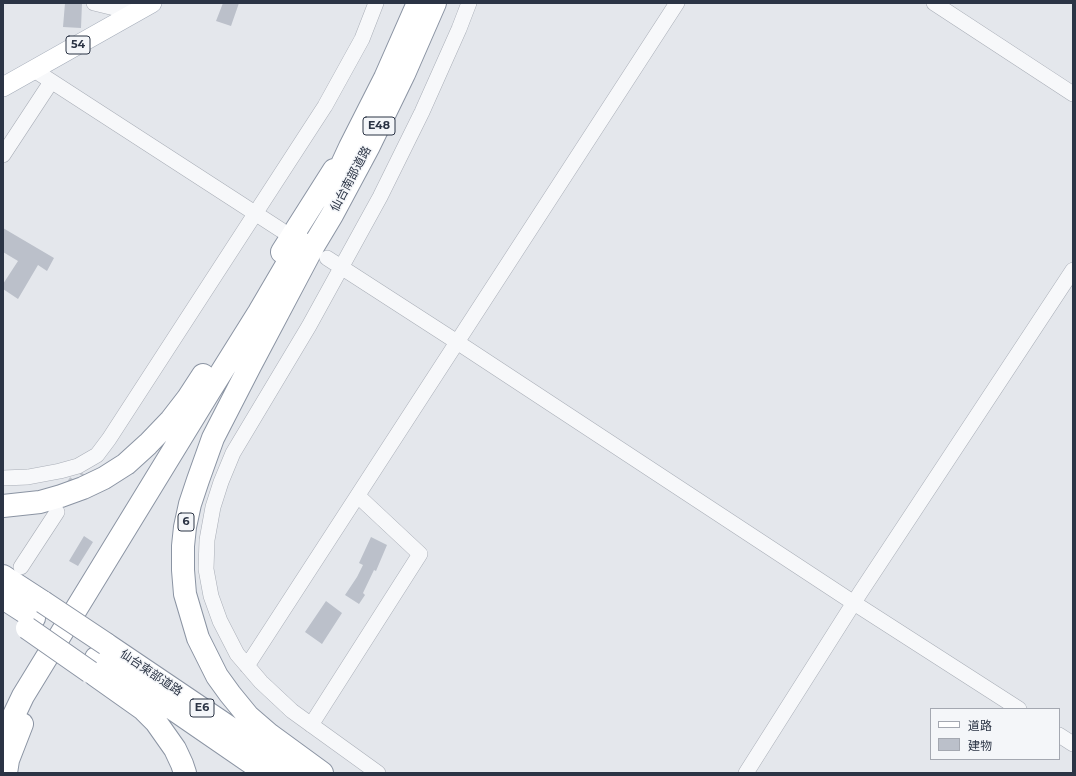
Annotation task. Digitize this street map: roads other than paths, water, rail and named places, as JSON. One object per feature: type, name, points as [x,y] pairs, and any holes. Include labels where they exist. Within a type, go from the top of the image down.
[{"type":"highway","name":"仙台南部道路","points":[[350,147],[385,78],[418,3]]},
{"type":"highway","name":"仙台南部道路","points":[[321,252],[332,215],[369,146],[404,74],[435,3]]},
{"type":"highway","points":[[3,506],[40,502],[83,488],[104,478],[126,464],[148,444],[171,420],[188,398],[248,307],[327,179],[350,147]]},
{"type":"highway","points":[[3,738],[23,696],[271,292],[334,182],[350,147]]},
{"type":"highway","points":[[6,773],[12,748],[24,720],[151,506],[276,303],[321,252]]},
{"type":"highway","name":"6","points":[[321,252],[250,366],[214,438],[190,504],[185,527],[183,570],[185,594],[198,638],[217,676],[248,716],[270,735],[322,773]]},
{"type":"highway","name":"仙台東部道路","points":[[12,571],[35,616]]},
{"type":"highway","name":"仙台東部道路","points":[[3,598],[35,616],[266,773]]},
{"type":"highway","points":[[3,612],[35,616]]},
{"type":"highway","points":[[97,658],[156,722],[175,749],[185,773]]},
{"type":"highway","name":"仙台東部道路","points":[[97,658],[297,773]]},
{"type":"main road","name":"54","points":[[3,87],[152,3]]},
{"type":"street","points":[[94,3],[135,13]]},
{"type":"street","points":[[3,478],[28,477],[78,466],[85,466],[97,455],[109,439],[326,106],[362,39],[376,3]]},
{"type":"street","points":[[378,773],[292,711],[261,682],[237,654],[220,621],[211,596],[206,569],[207,540],[213,507],[220,482],[233,453],[305,333],[380,197],[422,112],[469,3]]},
{"type":"street","points":[[247,666],[677,3]]},
{"type":"street","points":[[934,3],[1073,94]]},
{"type":"street","points":[[34,70],[281,230]]},
{"type":"street","points":[[3,154],[52,82]]},
{"type":"street","points":[[321,252],[342,268],[854,603],[1017,708]]},
{"type":"street","points":[[746,773],[854,603],[1073,270]]},
{"type":"street","points":[[311,725],[420,554],[358,496]]},
{"type":"street","points":[[12,571],[57,512]]},
{"type":"street","points":[[1060,736],[1073,744]]},
{"type":"tunnel","points":[[68,494],[82,473]]}]
